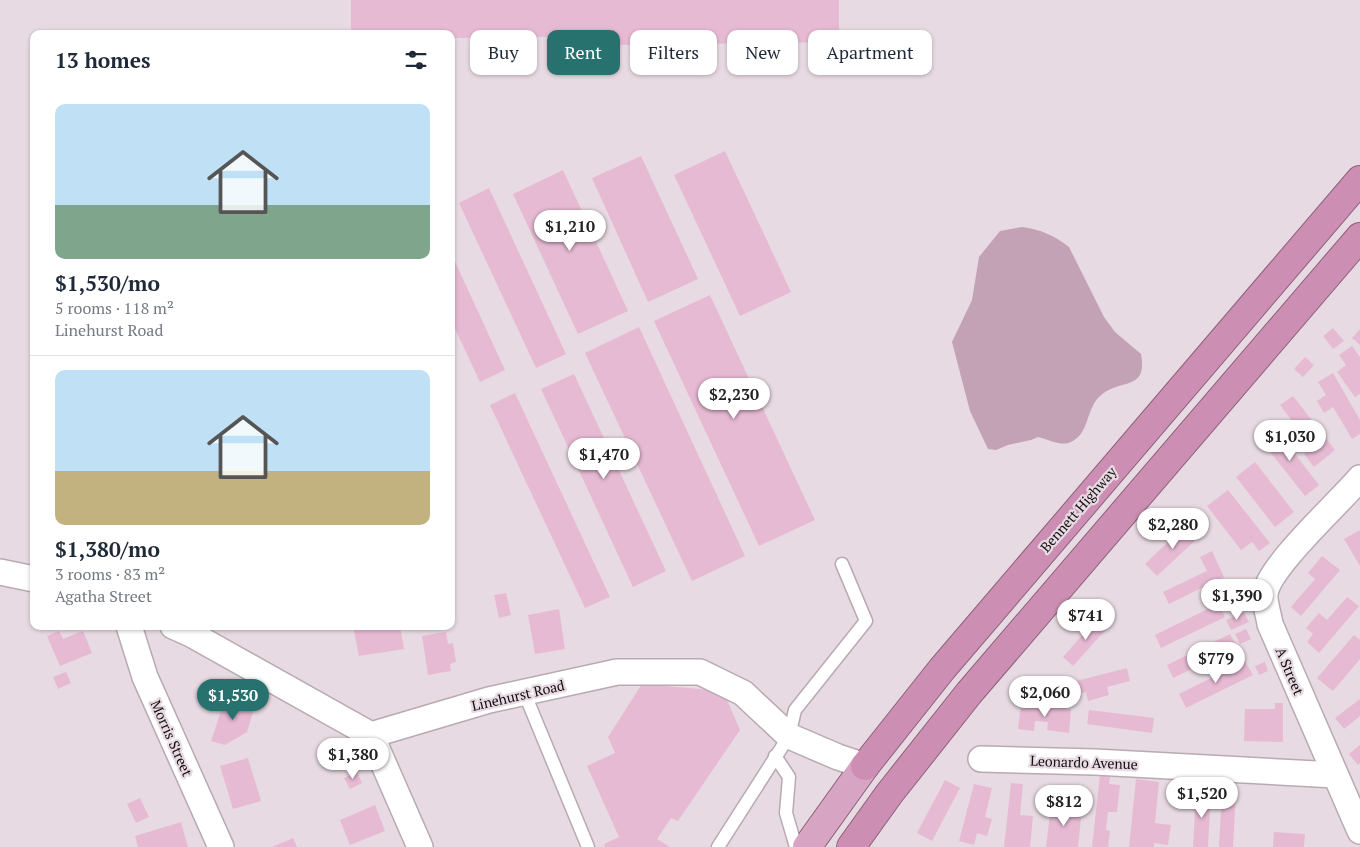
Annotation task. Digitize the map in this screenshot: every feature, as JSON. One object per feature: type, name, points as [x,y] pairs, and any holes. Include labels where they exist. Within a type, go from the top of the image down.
[{"type":"highway","name":"Bennett Highway","points":[[807,847],[865,766],[942,669],[1360,180]]},
{"type":"highway","points":[[851,847],[895,787],[969,693],[1360,237]]},
{"type":"street","name":"A Street","points":[[1335,775],[1270,624],[1265,594],[1271,576],[1301,541],[1358,485]]},
{"type":"street","points":[[0,572],[30,578]]},
{"type":"street","name":"Morris Street","points":[[130,630],[145,677],[221,847]]},
{"type":"street","points":[[182,630],[371,735],[420,847]]},
{"type":"street","name":"Linehurst Road","points":[[371,735],[489,700],[617,672],[700,672],[743,693],[789,736],[838,757],[865,766]]},
{"type":"street","name":"Leonardo Avenue","points":[[981,759],[1095,762],[1335,775]]},
{"type":"street","points":[[1335,775],[1360,831]]},
{"type":"lane","points":[[718,847],[789,736],[795,710],[866,622],[842,564]]},
{"type":"lane","points":[[524,692],[588,847]]},
{"type":"lane","points":[[776,756],[788,777],[786,813],[796,847]]},
{"type":"shaded area","points":[[1022,227],[1035,229],[1047,234],[1069,247],[1104,317],[1115,332],[1141,354],[1142,366],[1140,374],[1136,379],[1130,383],[1115,387],[1099,397],[1081,433],[1071,442],[1063,444],[1038,437],[996,450],[988,449],[970,411],[952,342],[972,300],[979,257],[1000,231]]},
{"type":"building","points":[[351,0],[839,0],[839,30],[808,30],[808,42],[798,43],[798,30],[727,30],[727,43],[717,44],[717,30],[630,30],[630,45],[620,45],[620,30],[547,30],[547,37],[537,37],[537,30],[470,30],[470,38],[455,38],[455,30],[351,30]]},
{"type":"building","points":[[725,151],[791,292],[740,316],[674,175]]},
{"type":"building","points":[[641,156],[698,279],[648,302],[592,178]]},
{"type":"building","points":[[563,170],[628,311],[578,334],[513,194]]},
{"type":"building","points":[[489,188],[566,354],[536,368],[459,203]]},
{"type":"building","points":[[455,262],[505,370],[480,382],[455,329]]},
{"type":"building","points":[[710,295],[815,520],[759,546],[654,321]]},
{"type":"building","points":[[639,327],[745,556],[692,581],[585,353]]},
{"type":"building","points":[[1333,328],[1344,341],[1333,349],[1323,336]]},
{"type":"building","points":[[1360,329],[1360,345],[1352,338]]},
{"type":"building","points":[[1352,346],[1360,357],[1360,394],[1355,397],[1337,372],[1346,365],[1339,355]]},
{"type":"building","points":[[1305,357],[1314,365],[1303,377],[1294,369]]},
{"type":"building","points":[[1333,373],[1360,420],[1360,434],[1352,439],[1333,407],[1324,413],[1317,401],[1326,395],[1318,382]]},
{"type":"building","points":[[574,374],[666,571],[633,587],[541,389]]},
{"type":"building","points":[[515,393],[610,597],[585,608],[490,405]]},
{"type":"building","points":[[1293,396],[1335,450],[1314,467],[1304,454],[1312,447],[1309,443],[1300,450],[1286,432],[1295,425],[1280,405]]},
{"type":"building","points":[[1275,428],[1319,485],[1305,496],[1260,439]]},
{"type":"building","points":[[1255,462],[1294,512],[1275,527],[1236,477]]},
{"type":"building","points":[[1228,490],[1270,543],[1259,551],[1252,542],[1241,550],[1207,506]]},
{"type":"building","points":[[1188,523],[1200,536],[1157,576],[1145,564]]},
{"type":"building","points":[[1360,530],[1360,566],[1344,539]]},
{"type":"building","points":[[1212,551],[1224,577],[1169,604],[1163,592],[1207,571],[1200,557]]},
{"type":"building","points":[[1322,556],[1340,570],[1301,616],[1291,607],[1315,579],[1308,573]]},
{"type":"building","points":[[1225,586],[1229,596],[1218,601],[1214,590]]},
{"type":"building","points":[[506,593],[511,615],[499,618],[494,595]]},
{"type":"building","points":[[1347,597],[1359,606],[1319,653],[1307,642],[1313,634],[1306,628],[1319,613],[1327,620]]},
{"type":"building","points":[[1218,604],[1225,617],[1161,648],[1155,635]]},
{"type":"building","points":[[559,609],[565,649],[535,654],[528,615]]},
{"type":"building","points":[[1244,612],[1249,622],[1231,630],[1226,620]]},
{"type":"building","points":[[1098,617],[1109,626],[1073,666],[1063,657]]},
{"type":"building","points":[[1246,629],[1251,639],[1240,644],[1235,634]]},
{"type":"building","points":[[354,630],[401,630],[404,649],[359,656]]},
{"type":"building","points":[[59,631],[63,639],[83,631],[92,653],[60,666],[47,636]]},
{"type":"building","points":[[446,632],[448,644],[453,643],[456,662],[450,664],[451,671],[428,675],[422,636]]},
{"type":"building","points":[[1230,634],[1237,647],[1173,678],[1167,665]]},
{"type":"building","points":[[1354,635],[1360,640],[1360,659],[1333,691],[1317,678]]},
{"type":"building","points":[[1245,661],[1253,675],[1186,708],[1179,694]]},
{"type":"building","points":[[1265,662],[1268,671],[1259,675],[1255,666]]},
{"type":"building","points":[[1127,668],[1130,681],[1107,687],[1109,695],[1088,701],[1086,692],[1075,694],[1072,682]]},
{"type":"building","points":[[66,672],[71,683],[58,689],[53,677]]},
{"type":"building","points":[[642,684],[723,691],[740,730],[678,821],[671,818],[657,839],[670,847],[605,847],[604,844],[619,837],[587,766],[615,753],[608,737]]},
{"type":"building","points":[[226,696],[255,705],[247,732],[225,745],[211,741]]},
{"type":"building","points":[[1360,699],[1360,716],[1344,729],[1335,718]]},
{"type":"building","points":[[1275,703],[1283,703],[1283,742],[1244,741],[1245,709],[1275,709]]},
{"type":"building","points":[[1021,704],[1071,709],[1069,733],[1047,730],[1048,722],[1035,721],[1034,731],[1018,729]]},
{"type":"building","points":[[1089,710],[1154,718],[1152,733],[1087,724]]},
{"type":"building","points":[[1360,745],[1360,763],[1358,765],[1349,754]]},
{"type":"building","points":[[248,758],[261,801],[233,809],[220,766]]},
{"type":"building","points":[[357,772],[362,783],[350,789],[344,778]]},
{"type":"building","points":[[1100,775],[1110,777],[1109,784],[1120,785],[1117,812],[1108,812],[1106,830],[1110,831],[1108,847],[1092,847]]},
{"type":"building","points":[[1136,779],[1159,782],[1155,823],[1171,825],[1168,845],[1154,843],[1154,847],[1129,847]]},
{"type":"building","points":[[945,780],[960,788],[932,841],[917,833]]},
{"type":"building","points":[[1011,783],[1023,784],[1020,815],[1033,816],[1030,847],[1004,847]]},
{"type":"building","points":[[974,784],[992,788],[985,817],[992,819],[987,836],[977,833],[974,845],[959,841]]},
{"type":"building","points":[[1196,790],[1211,790],[1208,847],[1193,847]]},
{"type":"building","points":[[1222,790],[1236,791],[1233,847],[1219,847]]},
{"type":"building","points":[[140,798],[149,817],[136,823],[127,804]]},
{"type":"building","points":[[375,805],[385,831],[350,845],[340,820]]},
{"type":"building","points":[[1051,806],[1082,809],[1078,847],[1046,847]]},
{"type":"building","points":[[181,822],[188,847],[138,847],[135,836]]},
{"type":"building","points":[[1274,832],[1305,834],[1304,847],[1273,847]]},
{"type":"building","points":[[293,838],[297,847],[272,847]]}]
